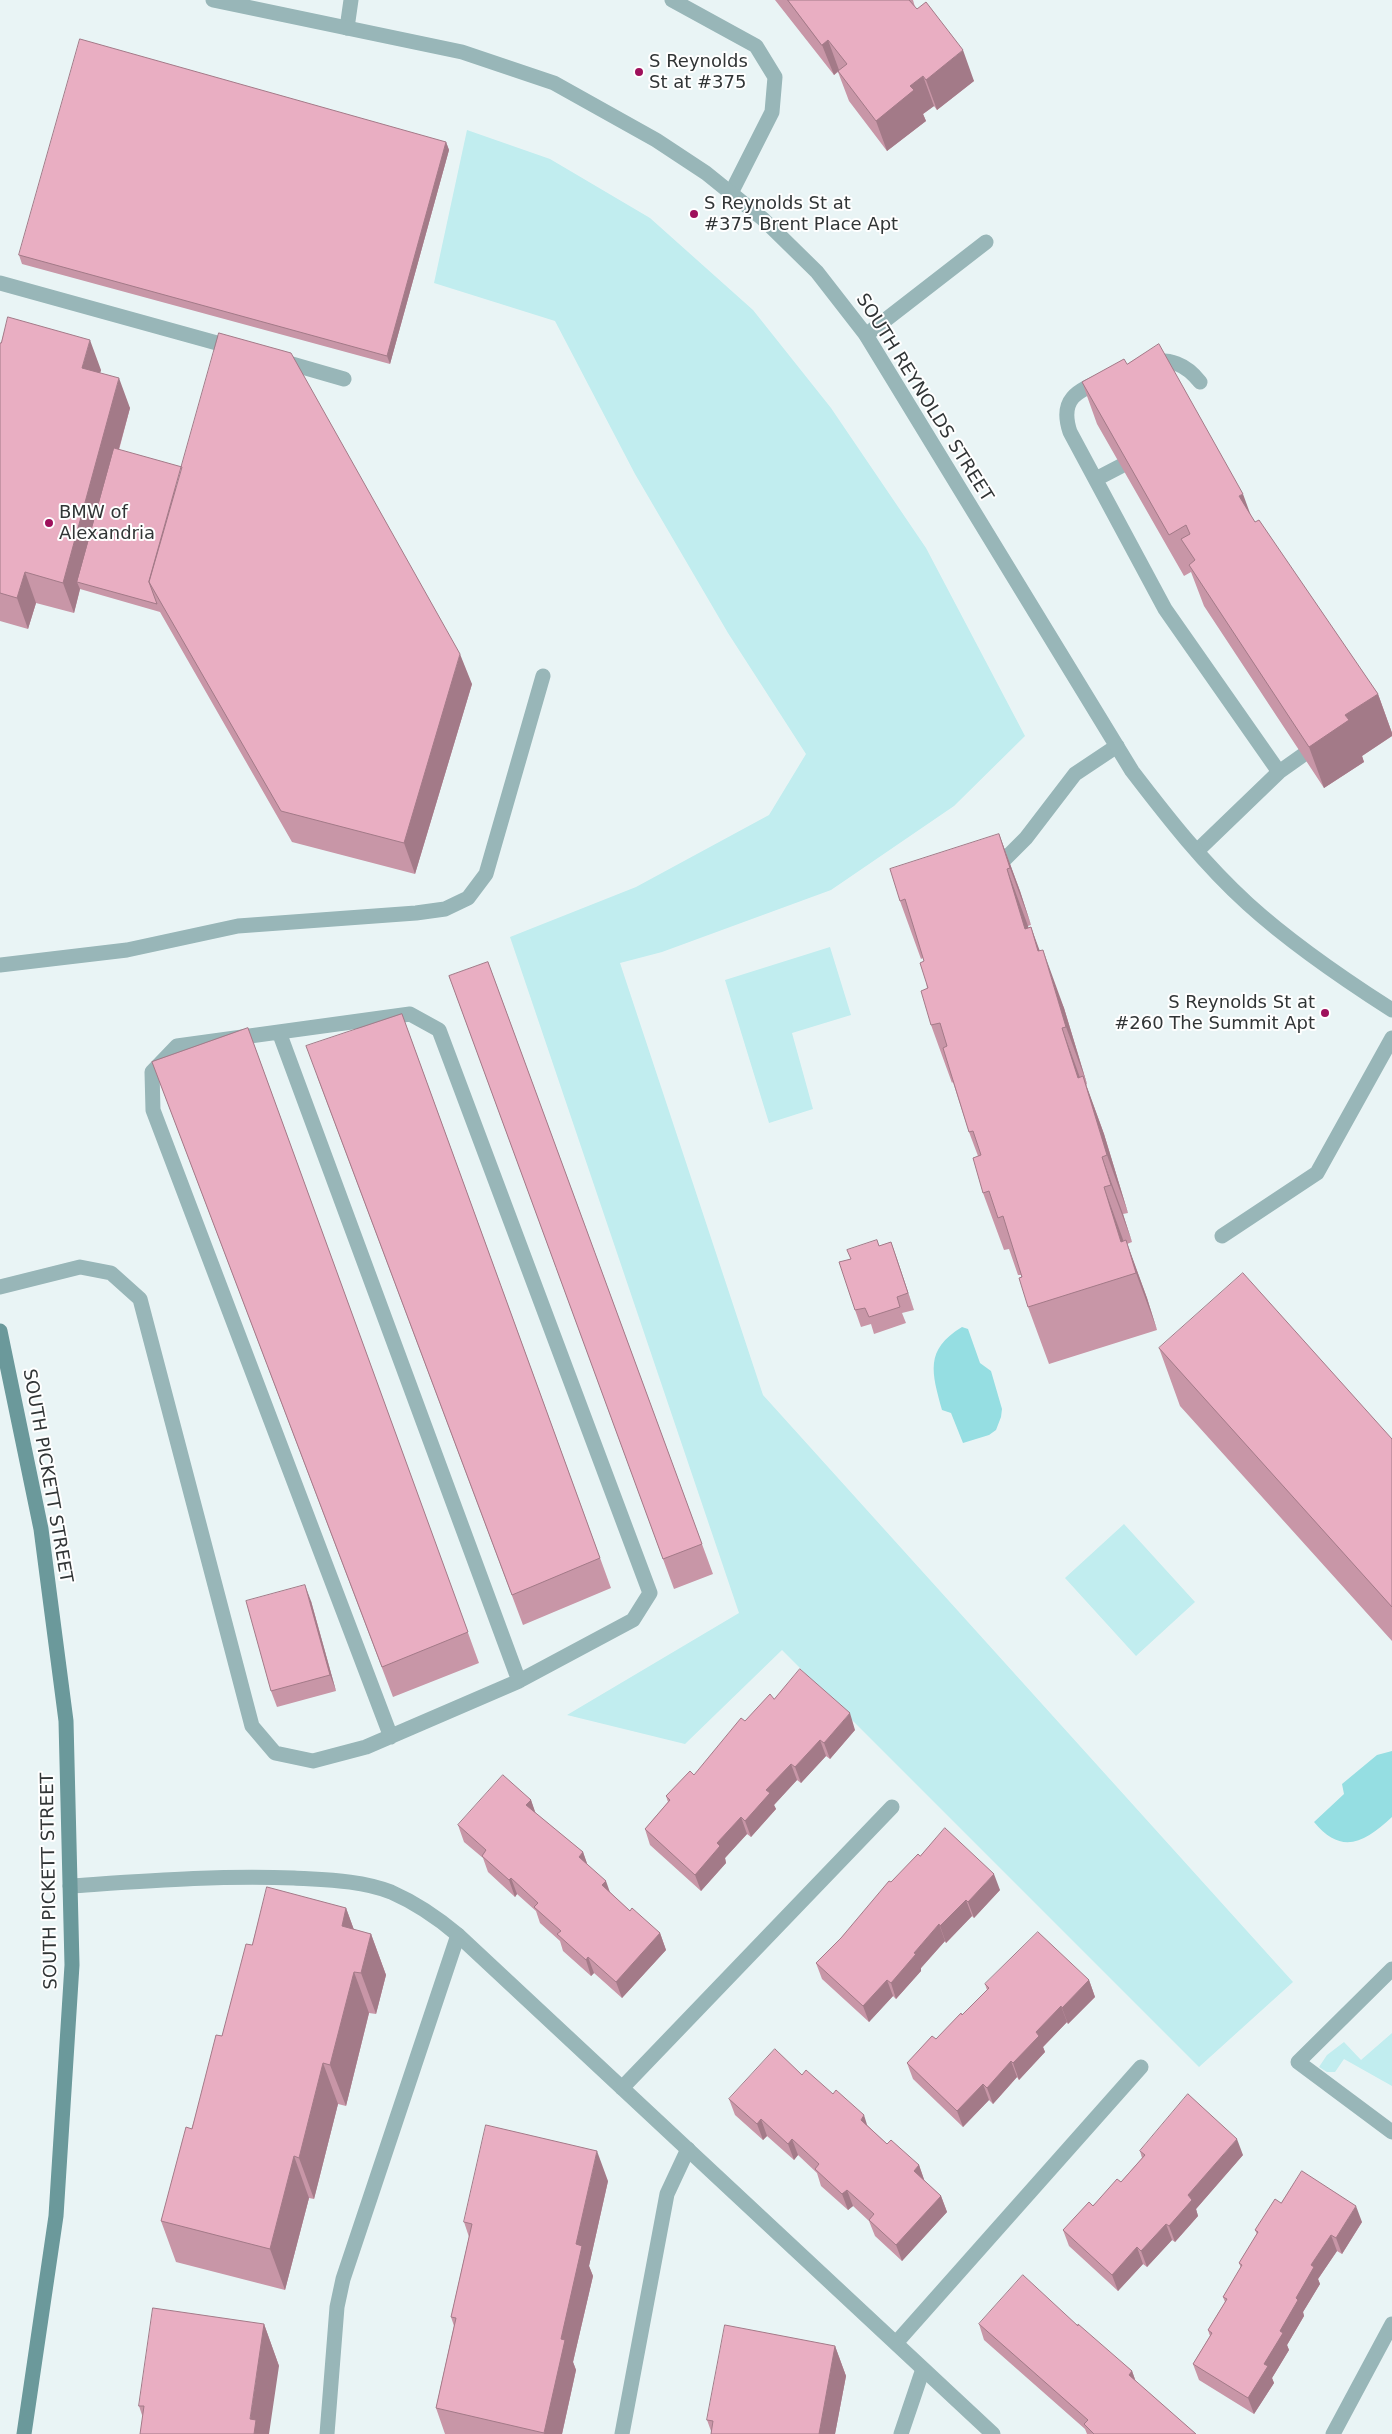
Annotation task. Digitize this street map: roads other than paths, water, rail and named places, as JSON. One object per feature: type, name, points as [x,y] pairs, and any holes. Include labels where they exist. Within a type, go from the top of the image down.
[{"type":"main road","name":"SOUTH PICKETT STREET","points":[[0,1331],[41,1529],[66,1721],[72,1966],[56,2216],[24,2434]]},
{"type":"street","name":"SOUTH REYNOLDS STREET","points":[[212,0],[462,52],[554,83],[656,140],[706,173],[763,219],[817,272],[866,335],[1132,771],[1197,852],[1255,910],[1324,966],[1392,1010]]},
{"type":"street","points":[[347,28],[351,0]]},
{"type":"street","points":[[672,0],[756,46],[775,77],[772,112],[731,193]]},
{"type":"street","points":[[866,335],[986,242]]},
{"type":"street","points":[[0,283],[344,379]]},
{"type":"street","points":[[1135,367],[1144,363],[1168,360],[1191,370],[1200,382]]},
{"type":"street","points":[[1119,374],[1078,391],[1071,399],[1066,421],[1070,432],[1165,609],[1279,772]]},
{"type":"street","points":[[1096,479],[1121,466]]},
{"type":"street","points":[[0,965],[126,950],[238,926],[416,914],[445,909],[468,898],[486,874],[543,676]]},
{"type":"street","points":[[978,876],[995,870],[1026,838],[1075,774],[1117,746]]},
{"type":"street","points":[[1197,852],[1279,772],[1302,756]]},
{"type":"street","points":[[0,1287],[80,1267],[111,1273],[140,1299],[252,1726],[275,1753],[312,1761],[366,1747],[519,1681],[633,1620],[650,1593],[439,1030],[410,1014],[178,1046],[152,1072],[153,1110],[391,1736]]},
{"type":"street","points":[[279,1032],[519,1681]]},
{"type":"street","points":[[1222,1236],[1317,1173],[1392,1038]]},
{"type":"street","points":[[622,2088],[892,1807]]},
{"type":"street","points":[[70,1886],[217,1877],[318,1879],[358,1883],[390,1892],[416,1905],[439,1919],[458,1935],[993,2434]]},
{"type":"street","points":[[327,2434],[337,2307],[342,2279],[458,1935]]},
{"type":"street","points":[[1392,1969],[1298,2062],[1392,2132]]},
{"type":"street","points":[[896,2343],[1141,2067]]},
{"type":"street","points":[[622,2434],[667,2194],[688,2149]]},
{"type":"street","points":[[1334,2434],[1392,2324]]},
{"type":"street","points":[[901,2434],[923,2369]]},
{"type":"place","name":"S Reynolds St at #375","points":[[639,72]]},
{"type":"place","name":"S Reynolds St at #375 Brent Place Apt","points":[[694,214]]},
{"type":"place","name":"BMW of Alexandria","points":[[49,523]]},
{"type":"place","name":"S Reynolds St at #260 The Summit Apt","points":[[1325,1013]]}]
